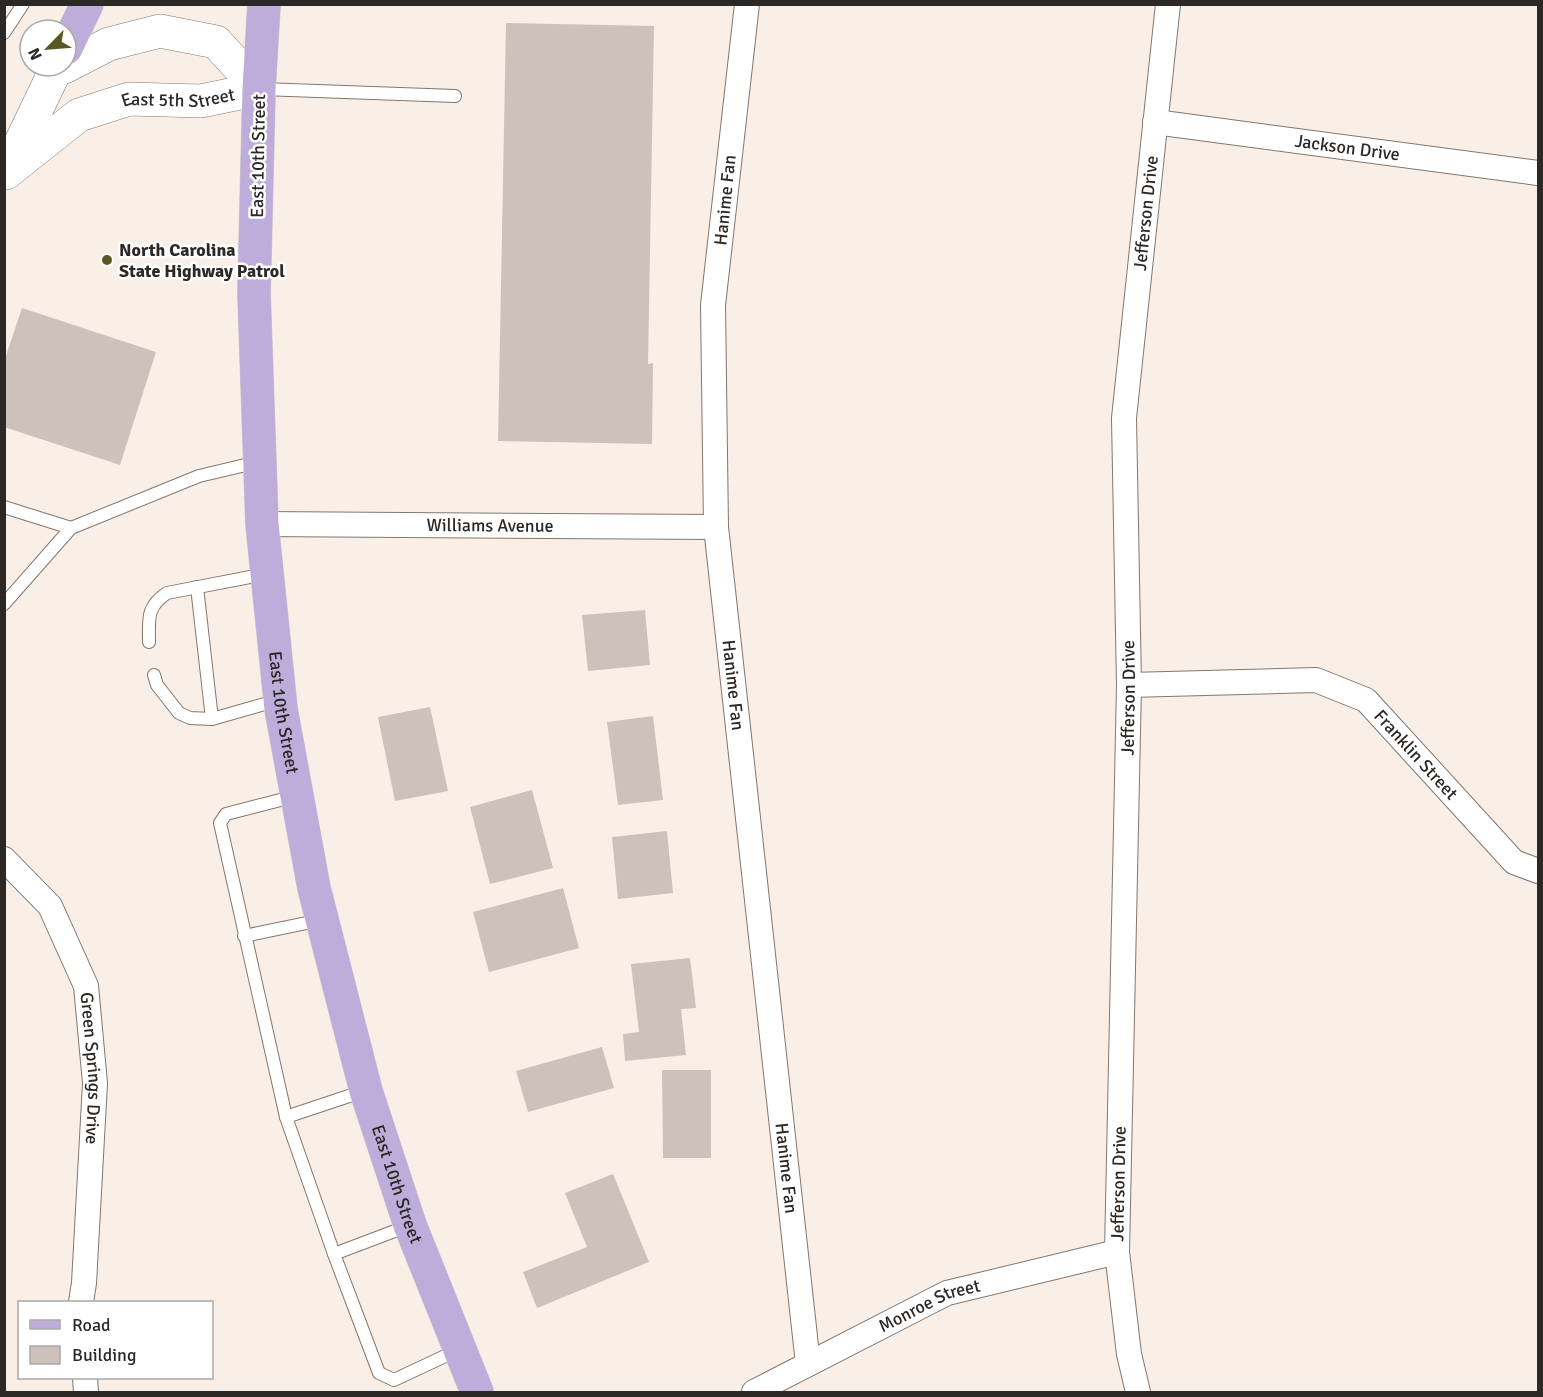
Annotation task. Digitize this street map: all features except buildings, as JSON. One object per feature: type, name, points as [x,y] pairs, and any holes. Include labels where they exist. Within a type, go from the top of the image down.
[{"type":"main road","points":[[78,26],[87,4]]},
{"type":"main road","name":"East 10th Street","points":[[264,4],[259,89],[254,294],[262,524],[280,699],[321,920],[366,1091],[410,1225],[477,1392]]},
{"type":"main road","name":"East 5th Street","points":[[78,57],[110,44],[159,31],[216,42],[259,89]]},
{"type":"main road","name":"East 5th Street","points":[[5,174],[55,78]]},
{"type":"main road","name":"East 5th Street","points":[[5,174],[79,115],[129,99],[201,101],[259,89]]},
{"type":"street","name":"Hanime Fan","points":[[747,4],[713,305],[716,527],[808,1364]]},
{"type":"street","name":"Jefferson Drive","points":[[1138,1392],[1129,1354],[1117,1252],[1129,685],[1124,418],[1168,4]]},
{"type":"street","name":"Jackson Drive","points":[[1155,122],[1539,172]]},
{"type":"street","name":"Williams Avenue","points":[[262,524],[716,527]]},
{"type":"street","name":"Franklin Street","points":[[1129,685],[1316,680],[1366,700],[1514,862],[1539,871]]},
{"type":"street","name":"Green Springs Drive","points":[[4,859],[50,906],[86,986],[95,1083],[81,1301]]},
{"type":"street","name":"Monroe Street","points":[[754,1392],[947,1293],[1117,1252]]},
{"type":"lane","points":[[4,33],[23,4]]},
{"type":"lane","points":[[259,89],[455,96]]},
{"type":"lane","points":[[4,604],[71,528],[199,476],[259,462]]},
{"type":"lane","points":[[4,507],[71,528]]},
{"type":"lane","points":[[148,642],[148,612],[167,592],[267,574]]},
{"type":"lane","points":[[197,587],[212,719]]},
{"type":"lane","points":[[154,675],[157,685],[179,713],[190,718],[212,719],[280,699]]},
{"type":"lane","points":[[297,796],[226,814],[220,823],[285,1117],[379,1373],[394,1380],[459,1350]]},
{"type":"lane","points":[[244,936],[321,920]]},
{"type":"lane","points":[[285,1117],[366,1091]]},
{"type":"lane","points":[[334,1254],[410,1225]]},
{"type":"place","name":"North Carolina State Highway Patrol","points":[[107,260]]}]
